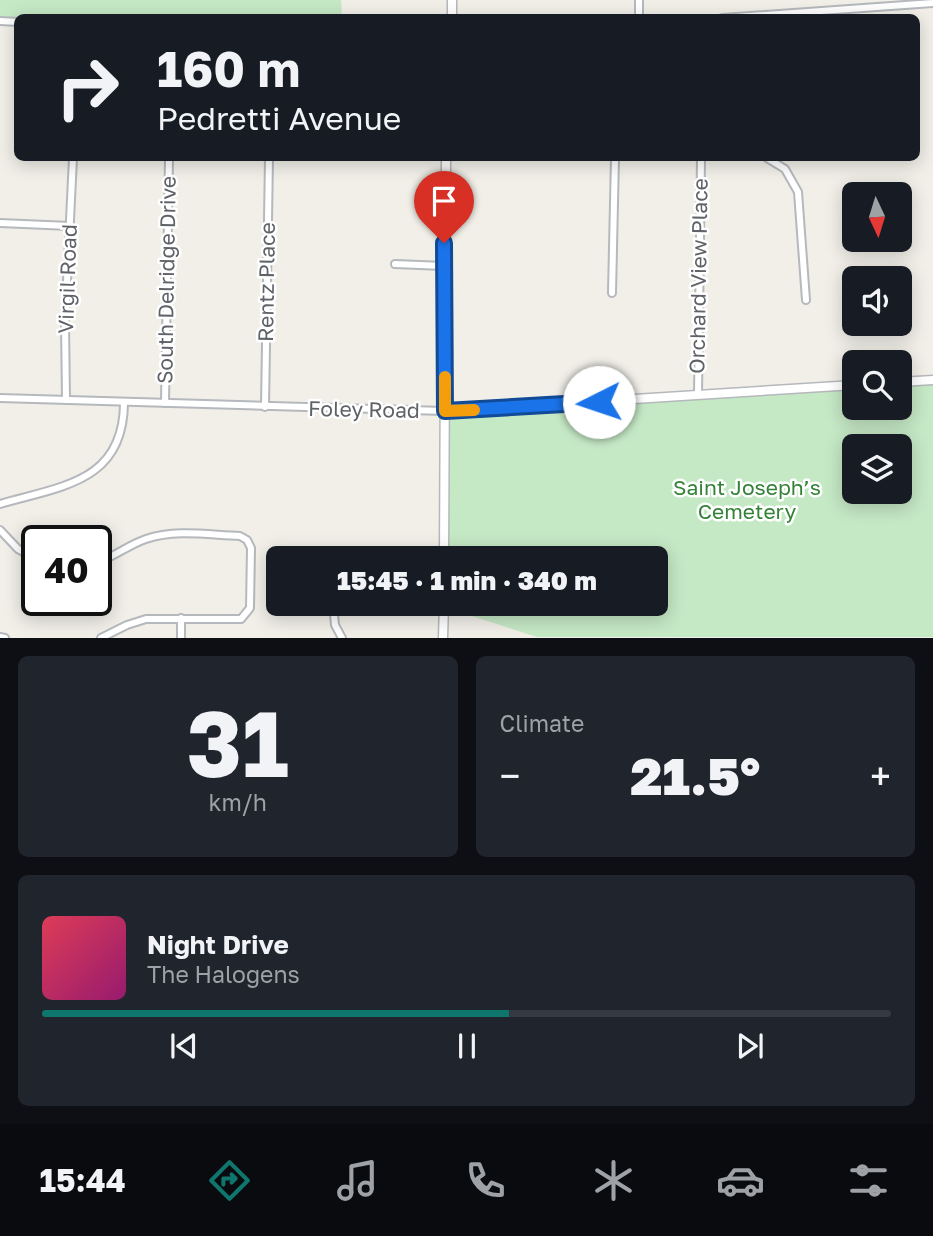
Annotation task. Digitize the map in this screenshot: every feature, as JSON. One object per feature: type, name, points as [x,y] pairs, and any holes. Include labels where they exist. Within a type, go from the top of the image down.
[{"type":"street","points":[[778,14],[933,3]]},
{"type":"street","name":"Virgil Road","points":[[66,400],[65,323],[73,161]]},
{"type":"street","name":"South Delridge Drive","points":[[166,403],[169,161]]},
{"type":"street","name":"Rentz Place","points":[[265,407],[269,161]]},
{"type":"street","points":[[444,546],[446,161]]},
{"type":"street","points":[[612,293],[615,161]]},
{"type":"street","name":"Orchard View Place","points":[[698,395],[701,161]]},
{"type":"street","points":[[774,161],[785,169],[798,191],[806,300]]},
{"type":"street","points":[[0,223],[70,226]]},
{"type":"street","points":[[395,264],[444,266]]},
{"type":"street","points":[[912,381],[933,380]]},
{"type":"street","name":"Foley Road","points":[[0,398],[445,411],[842,386]]},
{"type":"street","points":[[0,504],[76,482],[92,474],[107,460],[118,442],[124,402]]},
{"type":"street","points":[[0,530],[21,551]]},
{"type":"street","points":[[101,638],[138,620],[181,618],[236,621],[248,613],[251,548],[247,540],[240,536],[157,536],[112,555]]},
{"type":"street","points":[[334,616],[335,625],[342,638]]},
{"type":"street","points":[[443,638],[444,616]]},
{"type":"street","points":[[181,618],[181,638]]},
{"type":"green space","points":[[0,0],[341,0],[342,14],[14,14],[14,22],[0,21]]},
{"type":"green space","name":"Saint Joseph’s Cemetery","points":[[933,380],[933,637],[537,637],[472,616],[668,616],[668,546],[444,546],[445,411],[842,386],[842,420],[912,420],[912,381]]},
{"type":"slow traffic","points":[[445,377],[445,411],[474,410]]},
{"type":"route","points":[[444,243],[445,411],[599,402]]}]
